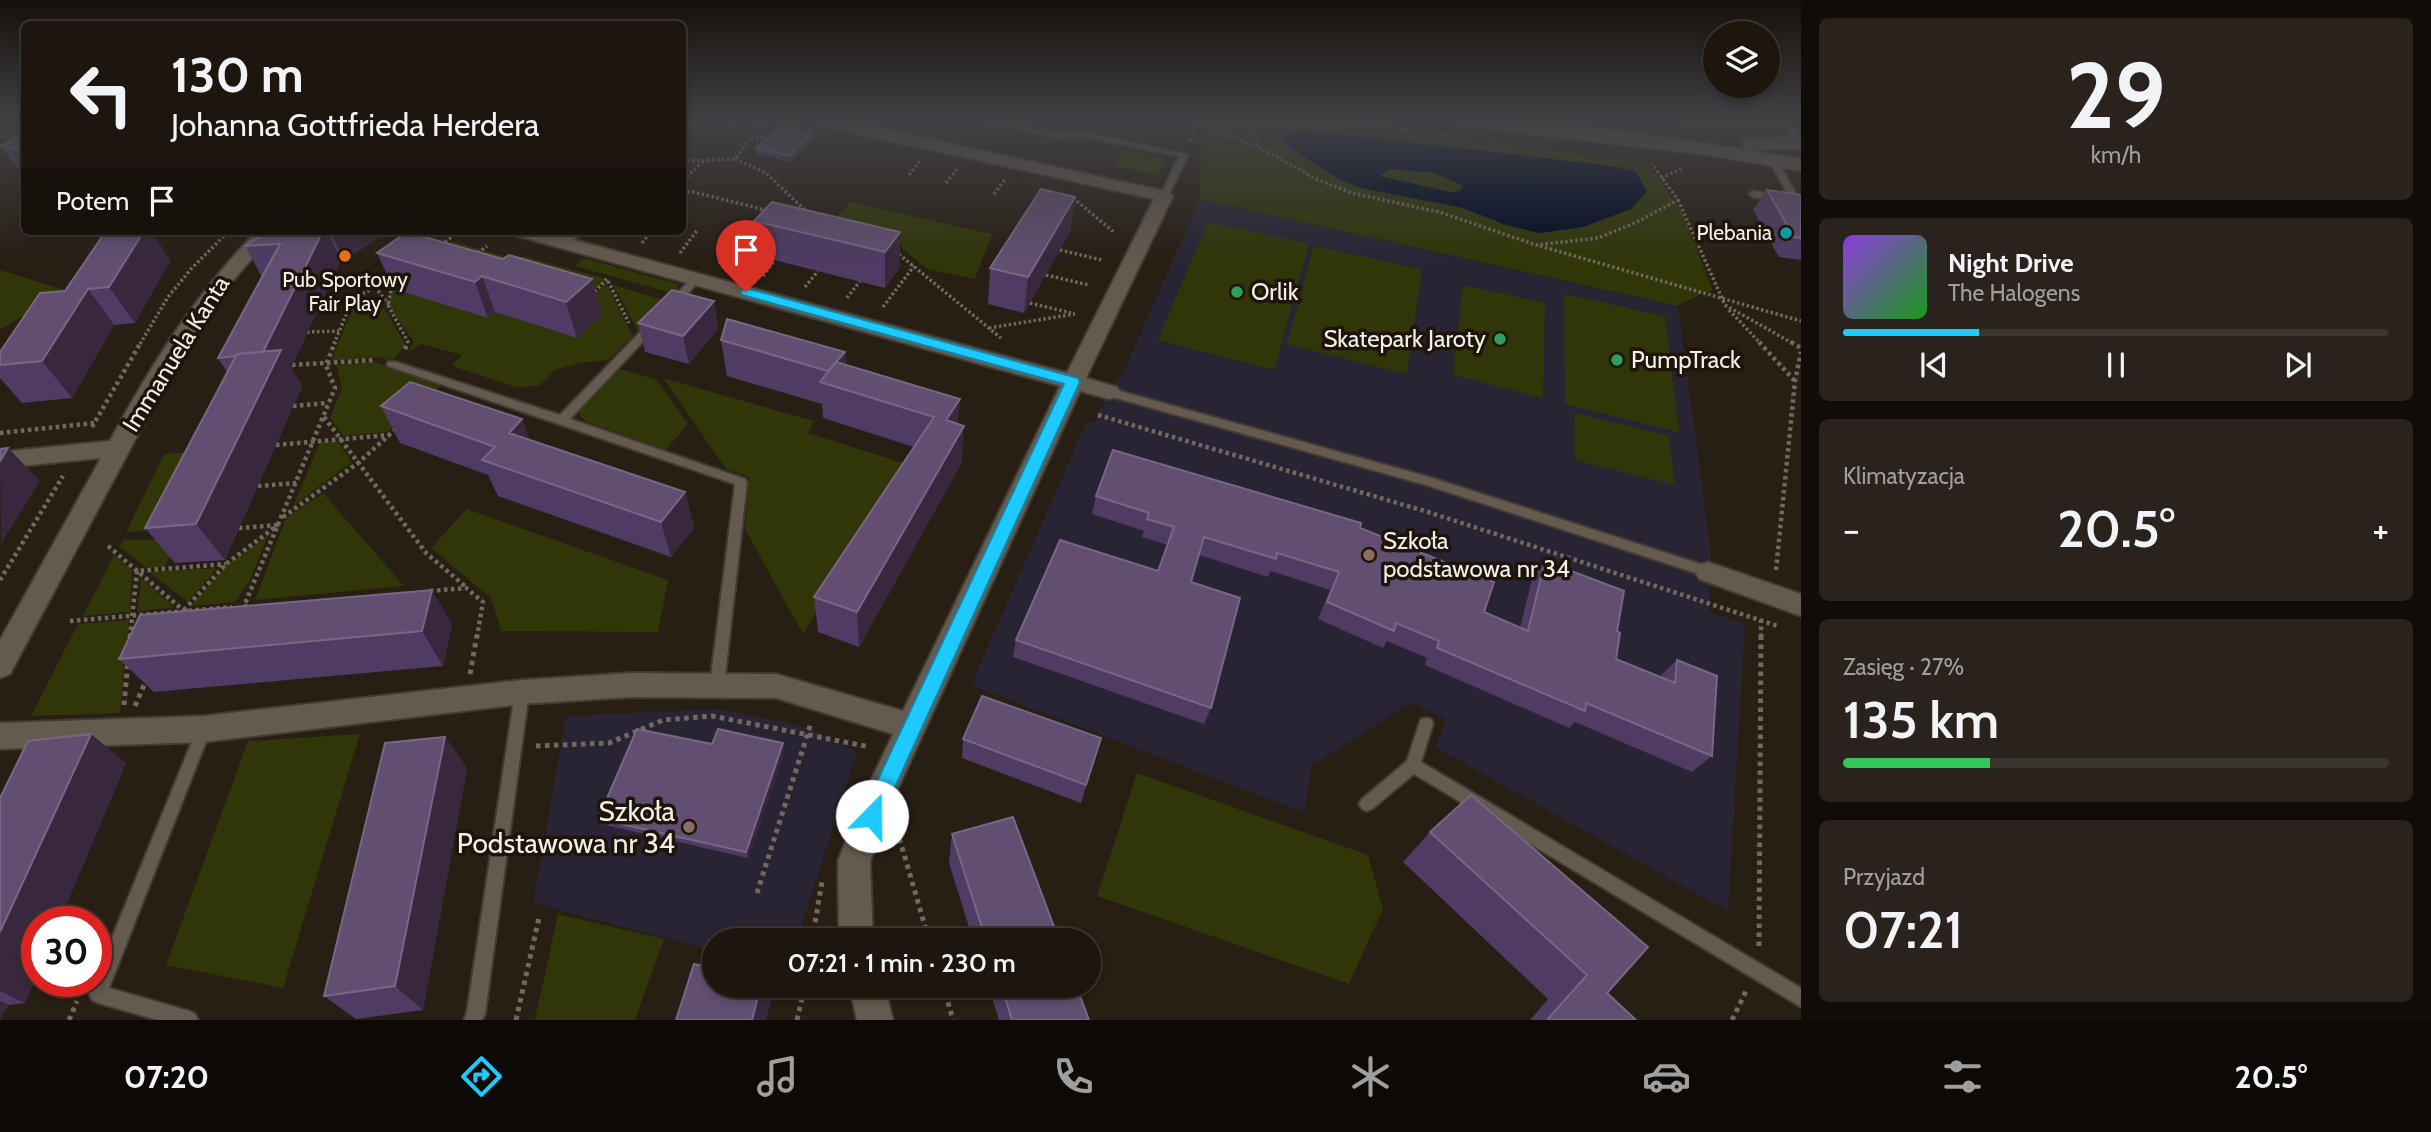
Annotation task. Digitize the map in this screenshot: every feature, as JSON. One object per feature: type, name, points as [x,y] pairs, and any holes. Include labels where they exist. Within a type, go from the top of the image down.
[{"type":"street","points":[[854,928],[854,861],[880,793],[1073,382],[1164,196],[1035,168]]},
{"type":"street","name":"Immanuela Kanta","points":[[0,666],[117,448],[206,299],[241,256],[263,235]]},
{"type":"street","points":[[572,237],[696,279],[1109,392]]},
{"type":"street","name":"Immanuela Kanta","points":[[0,460],[117,448]]},
{"type":"street","points":[[1709,572],[1801,605]]},
{"type":"street","points":[[0,736],[204,729],[522,692],[631,685],[776,685],[912,727]]},
{"type":"street","points":[[869,998],[875,1020]]},
{"type":"lane","points":[[1164,196],[1178,168]]},
{"type":"lane","points":[[1753,194],[1795,199],[1777,168]]},
{"type":"lane","points":[[562,420],[696,279]]},
{"type":"lane","points":[[392,364],[741,482],[717,685]]},
{"type":"lane","points":[[1109,392],[1429,481],[1709,572]]},
{"type":"lane","points":[[472,1020],[476,1013],[522,692]]},
{"type":"lane","points":[[1367,804],[1413,765],[1426,724]]},
{"type":"lane","points":[[189,1020],[97,994],[204,729]]},
{"type":"lane","points":[[1413,765],[1801,998]]},
{"type":"path","points":[[757,168],[777,180],[810,216]]},
{"type":"path","points":[[909,174],[914,168]]},
{"type":"path","points":[[947,183],[958,168]]},
{"type":"path","points":[[1292,168],[1352,193],[1439,212],[1724,304],[1801,321]]},
{"type":"path","points":[[1654,168],[1678,200],[1724,304],[1795,381]]},
{"type":"path","points":[[1661,178],[1686,168]]},
{"type":"path","points":[[995,194],[1008,176]]},
{"type":"path","points":[[686,192],[776,213]]},
{"type":"path","points":[[1536,245],[1598,238],[1637,222],[1678,200]]},
{"type":"path","points":[[680,254],[698,229]]},
{"type":"path","points":[[90,431],[168,297],[225,235]]},
{"type":"path","points":[[641,243],[648,235]]},
{"type":"path","points":[[431,253],[453,236]]},
{"type":"path","points":[[719,264],[736,238]]},
{"type":"path","points":[[471,258],[487,246]]},
{"type":"path","points":[[885,248],[897,251],[1001,338]]},
{"type":"path","points":[[1060,250],[1102,260]]},
{"type":"path","points":[[763,276],[775,260]]},
{"type":"path","points":[[883,307],[914,266]]},
{"type":"path","points":[[243,606],[283,517],[335,388],[326,363],[352,300],[403,271]]},
{"type":"path","points":[[805,287],[818,271]]},
{"type":"path","points":[[1046,275],[1089,285]]},
{"type":"path","points":[[389,305],[395,276]]},
{"type":"path","points":[[589,297],[607,279],[638,340]]},
{"type":"path","points":[[847,298],[860,281]]},
{"type":"path","points":[[292,365],[379,360],[392,364],[409,344],[389,305],[375,287]]},
{"type":"path","points":[[989,328],[1075,314],[1030,303]]},
{"type":"path","points":[[1724,304],[1801,350],[1795,381],[1776,569]]},
{"type":"path","points":[[307,332],[340,331]]},
{"type":"path","points":[[293,406],[328,403]]},
{"type":"path","points":[[1098,415],[1428,512],[1778,626]]},
{"type":"path","points":[[323,417],[426,553],[483,602],[469,677]]},
{"type":"path","points":[[283,517],[358,463],[408,418]]},
{"type":"path","points":[[0,433],[95,423]]},
{"type":"path","points":[[276,445],[389,435]]},
{"type":"path","points":[[0,580],[66,471]]},
{"type":"path","points":[[258,486],[296,483]]},
{"type":"path","points":[[239,528],[279,525]]},
{"type":"path","points":[[172,623],[180,611],[226,564],[279,525]]},
{"type":"path","points":[[108,546],[180,611]]},
{"type":"path","points":[[137,571],[226,564]]},
{"type":"path","points":[[130,642],[137,571]]},
{"type":"path","points":[[424,591],[466,588]]},
{"type":"path","points":[[70,621],[257,605]]},
{"type":"path","points":[[1732,1020],[1749,985],[1759,947],[1761,612]]},
{"type":"path","points":[[124,706],[128,654]]},
{"type":"path","points":[[130,719],[150,671]]},
{"type":"path","points":[[757,892],[815,709]]},
{"type":"path","points":[[535,746],[609,743],[663,720],[712,716],[870,747]]},
{"type":"path","points":[[864,738],[870,747]]},
{"type":"path","points":[[867,755],[870,747]]},
{"type":"path","points":[[896,826],[926,928]]},
{"type":"path","points":[[814,928],[824,869]]},
{"type":"path","points":[[516,1020],[539,918]]},
{"type":"path","points":[[797,1020],[802,998]]},
{"type":"path","points":[[947,998],[953,1020]]},
{"type":"shaded area","name":"Szkoła podstawowa nr 34","points":[[1200,199],[1678,306],[1710,546],[1709,612],[1745,624],[1728,911],[1435,747],[1446,720],[1412,702],[1311,766],[1305,813],[971,685],[1087,421],[1094,423],[1112,385],[1122,375]]},
{"type":"shaded area","name":"Szkoła Podstawowa nr 34","points":[[718,709],[806,727],[857,752],[801,928],[702,928],[702,948],[533,903],[566,716]]},
{"type":"green space","points":[[1123,168],[1162,168],[1158,175]]},
{"type":"green space","points":[[1201,168],[1651,168],[1683,214],[1713,291],[1678,306],[1200,199]]},
{"type":"green space","points":[[850,202],[992,234],[975,279],[927,269],[902,248],[903,245],[830,226]]},
{"type":"green space","name":"Orlik","points":[[1208,222],[1309,244],[1274,370],[1158,340]]},
{"type":"green space","points":[[451,241],[518,260],[523,256],[607,279],[577,307],[521,290],[488,317],[495,312],[577,338],[603,314],[581,307],[606,283],[633,336],[608,360],[580,363],[555,370],[540,385],[519,388],[452,366],[462,355],[421,344],[407,354],[414,342],[388,305],[394,277],[423,262]]},
{"type":"green space","points":[[1314,246],[1422,269],[1407,374],[1287,344]]},
{"type":"green space","points":[[584,258],[678,284],[678,290],[675,294],[575,266]]},
{"type":"green space","points":[[0,270],[65,290],[0,330]]},
{"type":"green space","points":[[613,285],[667,301],[638,331]]},
{"type":"green space","name":"Skatepark Jaroty","points":[[1463,285],[1545,303],[1543,398],[1453,375]]},
{"type":"green space","name":"PumpTrack","points":[[1564,294],[1665,316],[1679,432],[1565,404]]},
{"type":"green space","points":[[355,302],[384,308],[406,345],[392,361],[379,357],[331,361]]},
{"type":"green space","points":[[375,362],[443,384],[387,432],[343,436],[330,418],[342,388],[336,365]]},
{"type":"green space","points":[[617,368],[657,380],[688,424],[666,450],[585,421],[580,416],[578,411]]},
{"type":"green space","points":[[663,378],[814,421],[808,433],[910,465],[803,634],[745,529],[749,477],[726,469]]},
{"type":"green space","points":[[1574,413],[1669,436],[1675,485],[1575,460]]},
{"type":"green space","points":[[337,441],[352,462],[293,506],[320,442]]},
{"type":"green space","points":[[228,450],[187,528],[126,532],[164,454]]},
{"type":"green space","points":[[323,493],[404,586],[255,600],[286,518]]},
{"type":"green space","points":[[467,509],[668,580],[658,632],[501,631],[491,598],[431,548]]},
{"type":"green space","points":[[268,536],[250,580],[235,602],[191,606],[226,566]]},
{"type":"green space","points":[[180,539],[164,567],[147,568],[119,547],[124,540]]},
{"type":"green space","points":[[114,555],[132,570],[130,612],[83,616]]},
{"type":"green space","points":[[217,568],[188,602],[149,572]]},
{"type":"green space","points":[[141,578],[174,607],[137,612]]},
{"type":"green space","points":[[129,620],[120,713],[31,716],[78,624]]},
{"type":"green space","points":[[360,734],[283,988],[166,965],[248,741]]},
{"type":"green space","points":[[1137,773],[1368,855],[1383,909],[1349,984],[1097,896]]},
{"type":"green space","points":[[558,914],[664,939],[635,1020],[535,1020]]},
{"type":"water","points":[[1321,168],[1618,168],[1636,172],[1647,191],[1631,209],[1583,227],[1539,233],[1506,225],[1463,208],[1361,188]],"holes":[[[1390,169],[1434,173],[1462,185],[1460,191],[1450,192],[1380,176]]]},
{"type":"building","points":[[1041,189],[1075,197],[1028,277],[990,268]]},
{"type":"building","points":[[1767,190],[1801,196],[1801,238],[1794,237]]},
{"type":"building","points":[[772,202],[900,232],[885,252],[754,221]]},
{"type":"building","points":[[103,235],[142,235],[109,287],[88,289],[42,361],[0,365],[0,352],[40,293],[65,291]]},
{"type":"building","points":[[263,235],[321,235],[263,352],[218,358],[280,244],[245,246]]},
{"type":"building","points":[[403,235],[418,235],[503,259],[509,255],[592,279],[566,302],[482,276],[475,282],[377,253]]},
{"type":"building","points":[[672,290],[714,301],[683,336],[638,323]]},
{"type":"building","points":[[727,319],[845,352],[828,371],[721,340]]},
{"type":"building","points":[[281,350],[196,524],[145,528],[237,354]]},
{"type":"building","points":[[836,362],[960,399],[946,420],[964,426],[857,612],[814,597],[934,417],[820,382]]},
{"type":"building","points":[[410,382],[522,419],[509,433],[685,492],[661,522],[482,460],[495,447],[381,406]]},
{"type":"building","points":[[8,448],[0,461],[0,449]]},
{"type":"building","points":[[1113,450],[1361,523],[1360,528],[1494,582],[1484,612],[1528,631],[1545,561],[1624,591],[1617,631],[1620,633],[1616,659],[1675,683],[1677,660],[1717,676],[1712,756],[1586,703],[1585,711],[1437,648],[1439,641],[1396,623],[1394,631],[1327,602],[1339,572],[1277,553],[1276,559],[1204,537],[1191,582],[1240,598],[1211,708],[1016,640],[1060,540],[1158,571],[1174,527],[1147,519],[1149,513],[1096,496]]},
{"type":"building","points":[[432,590],[422,631],[119,659],[140,615]]},
{"type":"building","points":[[982,696],[1101,738],[1086,785],[963,739]]},
{"type":"building","points":[[637,729],[712,744],[718,729],[783,743],[746,852],[598,819]]},
{"type":"building","points":[[91,734],[0,932],[0,798],[28,741]]},
{"type":"building","points":[[445,737],[395,986],[324,996],[385,743]]},
{"type":"building","points":[[1471,795],[1648,947],[1607,993],[1636,1020],[1547,1020],[1587,975],[1430,832]]},
{"type":"building","points":[[1013,817],[1055,928],[982,928],[952,834]]},
{"type":"building","points":[[694,964],[702,966],[702,998],[758,998],[752,1020],[676,1020]]},
{"type":"building","points":[[1005,998],[1081,998],[1089,1020],[1012,1020]]},
{"type":"place","name":"Plebania","points":[[1786,233]]},
{"type":"place","name":"Pub Sportowy Fair Play","points":[[345,256]]},
{"type":"place","name":"Orlik","points":[[1237,292]]},
{"type":"place","name":"Skatepark Jaroty","points":[[1500,339]]},
{"type":"place","name":"PumpTrack","points":[[1617,360]]},
{"type":"place","name":"Szkoła podstawowa nr 34","points":[[1369,555]]},
{"type":"place","name":"Szkoła Podstawowa nr 34","points":[[689,827]]},
{"type":"route","points":[[746,292],[1073,382],[880,793],[872,816]]}]
